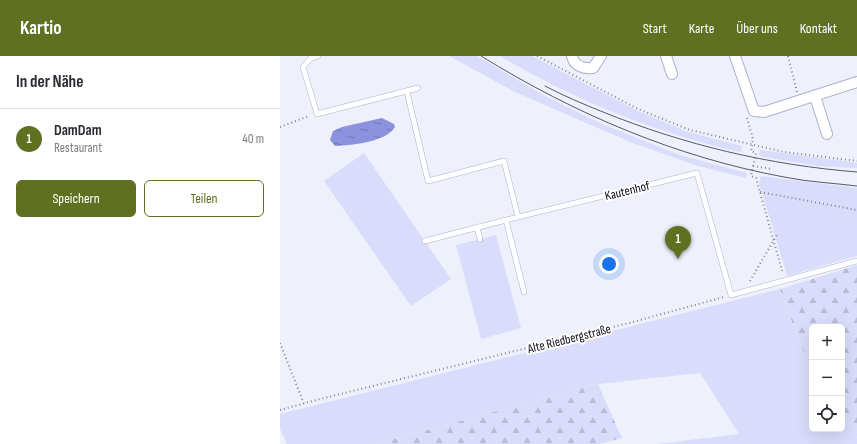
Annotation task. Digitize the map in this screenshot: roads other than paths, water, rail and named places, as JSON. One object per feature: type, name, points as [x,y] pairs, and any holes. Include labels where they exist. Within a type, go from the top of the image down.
[{"type":"street","points":[[572,56],[576,64],[584,69],[593,68],[601,56]]},
{"type":"street","points":[[666,56],[672,74]]},
{"type":"street","points":[[735,56],[754,111],[764,112],[857,82]]},
{"type":"street","points":[[815,96],[827,134]]},
{"type":"lane","points":[[318,56],[311,58],[303,67],[317,114],[418,88]]},
{"type":"lane","points":[[407,92],[428,181],[504,161],[518,217]]},
{"type":"lane","name":"Kautenhof","points":[[424,241],[697,173],[731,295],[857,261]]},
{"type":"lane","points":[[506,220],[524,292]]},
{"type":"lane","points":[[477,228],[480,239]]},
{"type":"water","points":[[382,118],[394,124],[395,127],[391,132],[377,139],[360,144],[342,146],[335,146],[330,140],[333,131],[342,127]]},
{"type":"tram line","points":[[481,56],[553,97],[627,131],[665,145],[704,158],[784,177],[857,186]]},
{"type":"tram line","points":[[545,86],[581,103],[634,124],[696,144],[760,159],[824,169],[857,172]]},
{"type":"place","name":"DamDam","points":[[678,259]]}]
